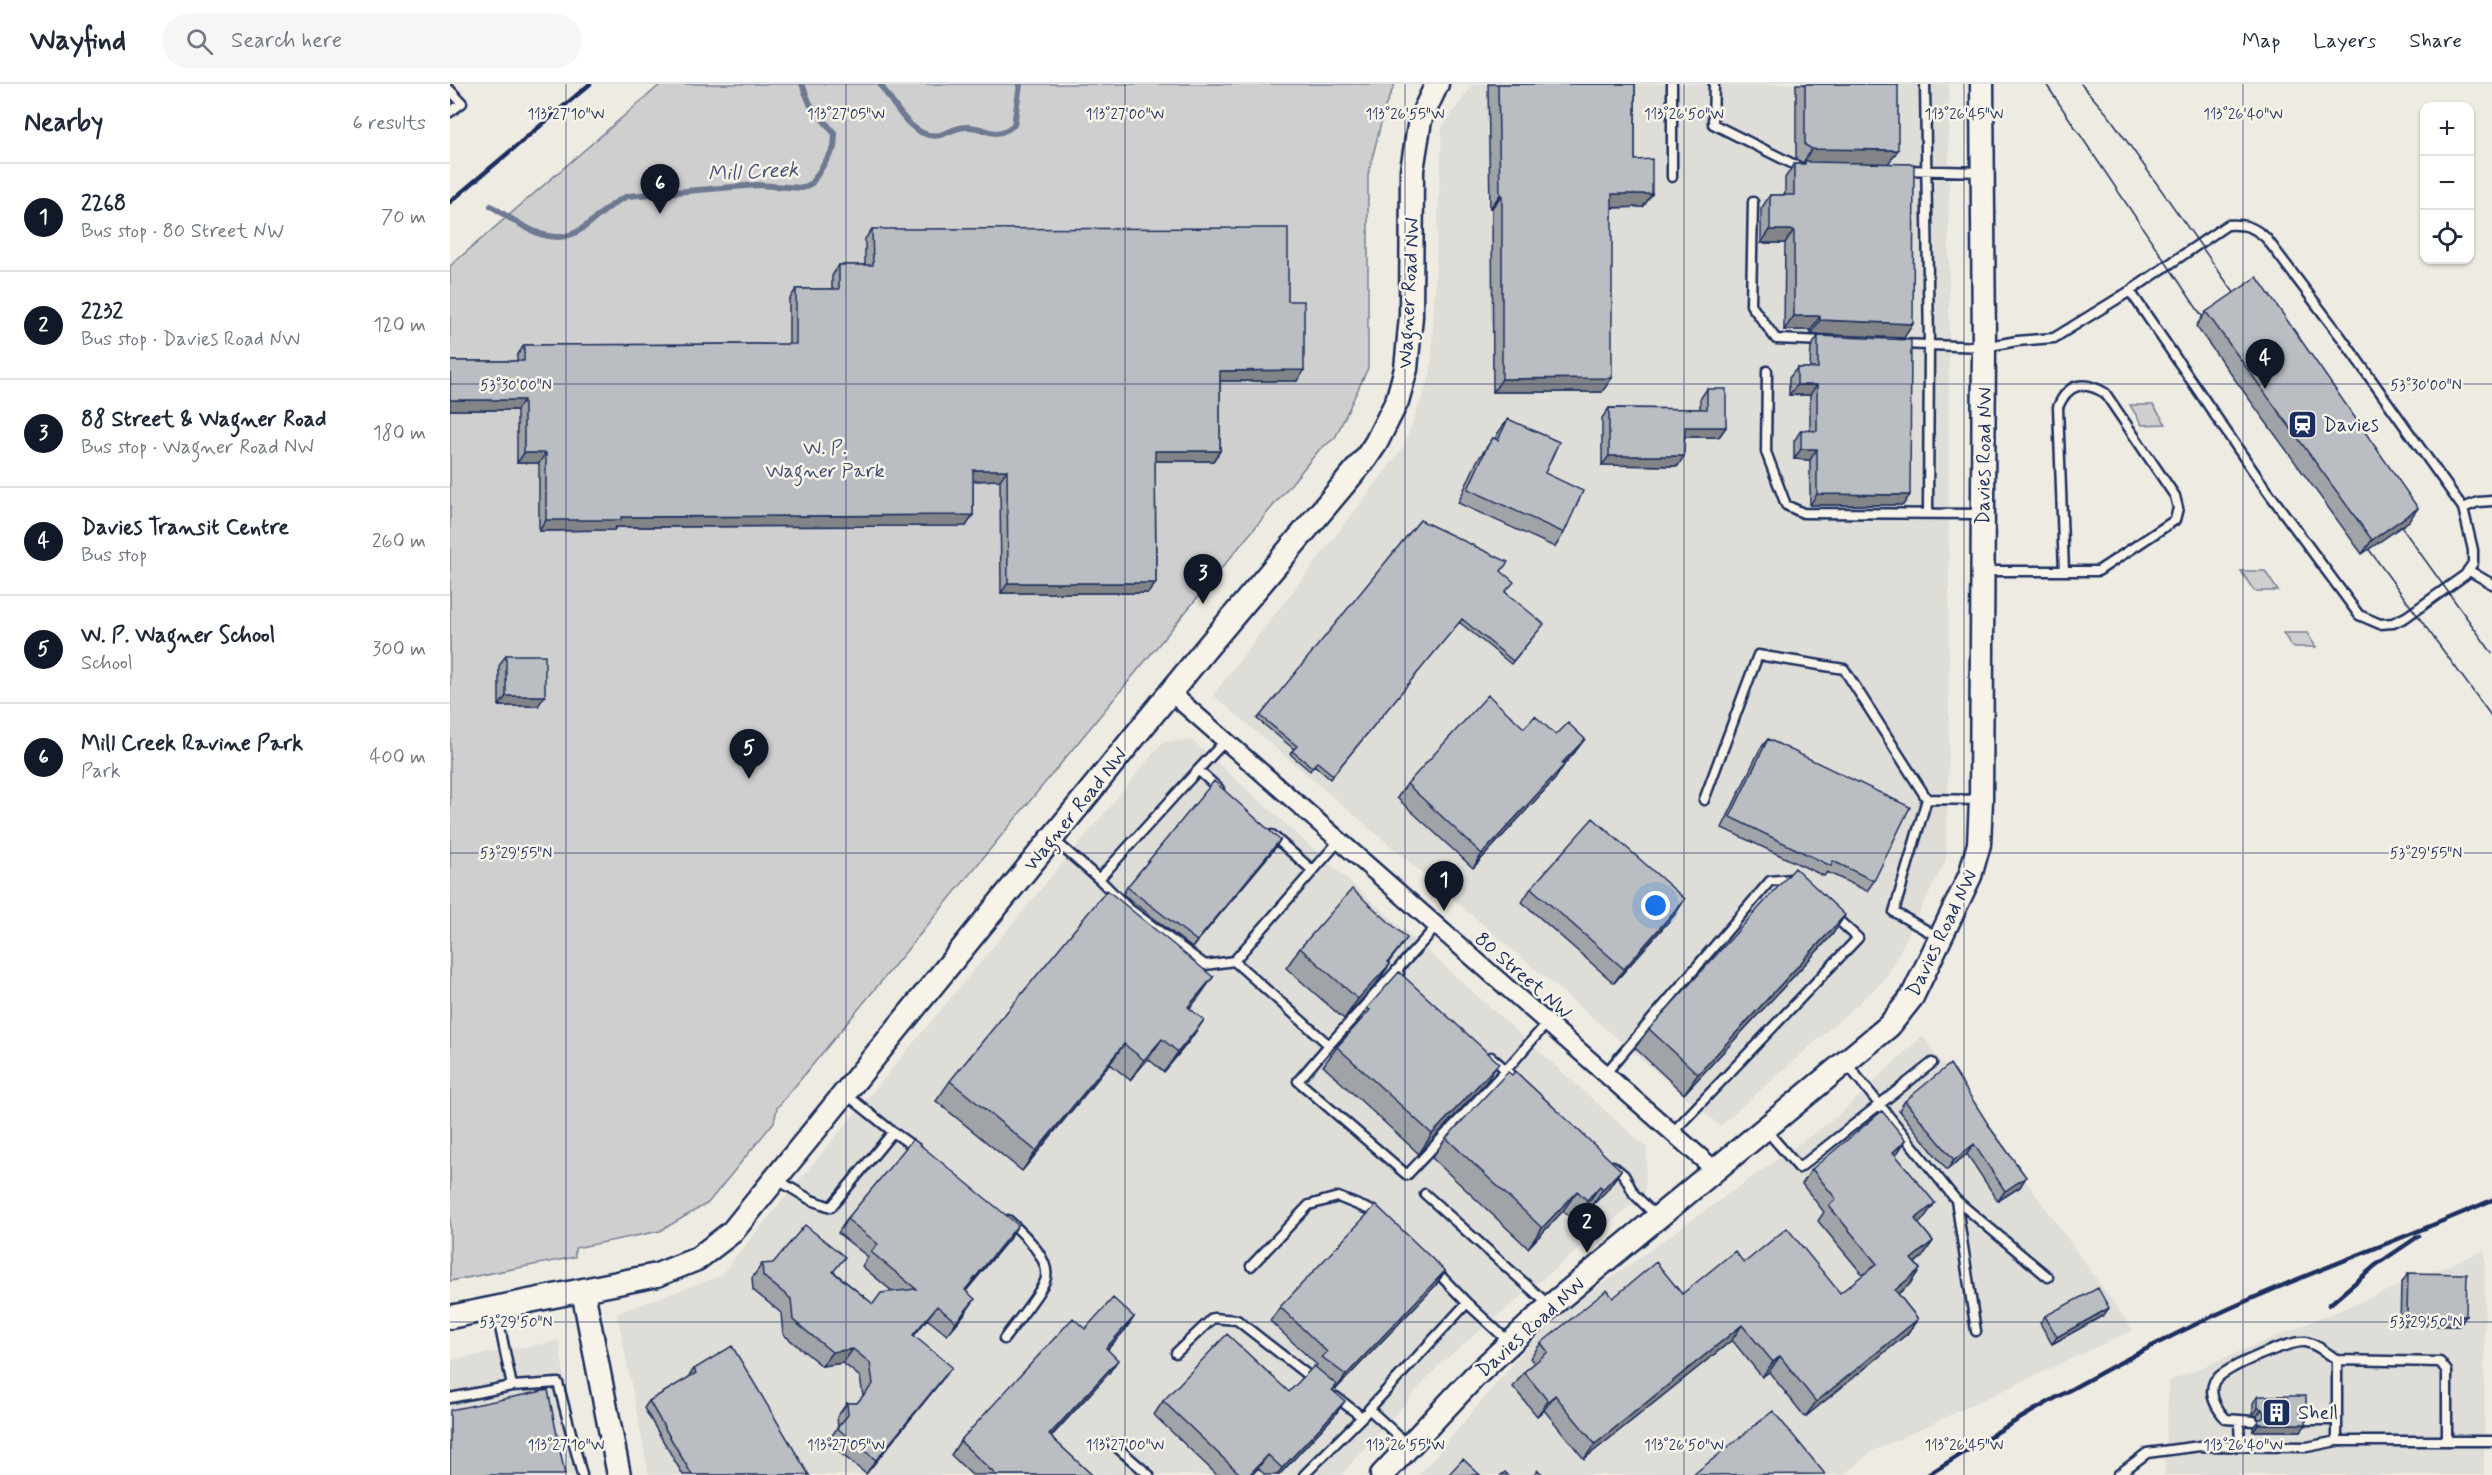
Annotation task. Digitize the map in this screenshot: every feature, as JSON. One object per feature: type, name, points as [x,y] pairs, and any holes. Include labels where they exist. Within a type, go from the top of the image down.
[{"type":"street","name":"Wagner Road NW","points":[[450,1317],[657,1275],[697,1258],[732,1232],[1170,692],[1366,458],[1391,417],[1402,387],[1409,341],[1414,144],[1420,120],[1437,84]]},
{"type":"street","name":"Davies Road NW","points":[[1382,1475],[1510,1342],[1550,1306],[1846,1064],[1899,1015],[1912,997],[1961,898],[1976,859],[1981,830],[1983,84]]},
{"type":"street","name":"80 Street NW","points":[[1170,692],[1715,1170]]},
{"type":"street","points":[[584,1291],[620,1475]]},
{"type":"lane","points":[[1672,84],[1672,177]]},
{"type":"lane","points":[[1714,84],[1713,124],[1801,169],[1812,169]]},
{"type":"lane","points":[[1925,84],[1929,345],[1928,513]]},
{"type":"lane","points":[[450,90],[462,103],[450,112]]},
{"type":"lane","points":[[1891,170],[1983,172]]},
{"type":"lane","points":[[1753,202],[1751,305],[1776,339],[1835,341]]},
{"type":"lane","points":[[1894,344],[1984,347],[2017,340],[2054,338],[2130,291],[2227,225],[2244,224],[2256,229],[2266,238],[2342,337],[2463,508],[2474,550],[2473,563],[2465,575],[2406,617],[2393,623],[2380,624],[2359,615],[2258,478],[2130,291]]},
{"type":"lane","points":[[1767,371],[1766,452],[1786,505],[1803,513],[1982,514]]},
{"type":"lane","points":[[1982,571],[2064,571],[2098,571],[2175,520],[2178,508],[2175,496],[2105,393],[2092,385],[2077,386],[2064,393],[2058,407],[2064,571]]},
{"type":"lane","points":[[2463,508],[2478,502],[2492,501]]},
{"type":"lane","points":[[2468,570],[2492,584]]},
{"type":"lane","points":[[1704,800],[1758,655],[1844,669],[1928,799],[1894,912],[1941,938]]},
{"type":"lane","points":[[1099,879],[1226,741]]},
{"type":"lane","points":[[1198,770],[1224,793]]},
{"type":"lane","points":[[1928,799],[1981,800]]},
{"type":"lane","points":[[1268,831],[1312,870]]},
{"type":"lane","points":[[1051,838],[1099,879],[1128,908],[1205,965],[1234,961],[1340,841]]},
{"type":"lane","points":[[1605,1074],[1770,881],[1791,879],[1799,886]]},
{"type":"lane","points":[[1672,1133],[1858,938],[1825,909]]},
{"type":"lane","points":[[1437,926],[1298,1081],[1407,1174],[1506,1070],[1547,1023]]},
{"type":"lane","points":[[1234,961],[1329,1045]]},
{"type":"lane","points":[[1396,971],[1404,978]]},
{"type":"lane","points":[[1480,1047],[1522,1085]]},
{"type":"lane","points":[[1766,1129],[1799,1168],[1932,1063]]},
{"type":"lane","points":[[1846,1064],[1956,1200],[2048,1277]]},
{"type":"lane","points":[[844,1092],[921,1152]]},
{"type":"lane","points":[[776,1179],[812,1200],[831,1207],[893,1132]]},
{"type":"lane","points":[[1607,1160],[1624,1175],[1634,1194],[1658,1217]]},
{"type":"lane","points":[[1425,1194],[1550,1306]]},
{"type":"lane","points":[[1251,1266],[1309,1205],[1338,1197],[1375,1212],[1383,1220]]},
{"type":"lane","points":[[1956,1200],[1976,1331]]},
{"type":"lane","points":[[1000,1214],[1025,1234],[1044,1263],[1046,1280],[1004,1339]]},
{"type":"lane","points":[[1425,1261],[1510,1342]]},
{"type":"lane","points":[[1304,1475],[1362,1417],[1467,1303]]},
{"type":"lane","points":[[496,1308],[512,1386]]},
{"type":"lane","points":[[1176,1353],[1213,1318],[1237,1320],[1362,1417]]},
{"type":"lane","points":[[2253,1421],[2226,1419],[2216,1407],[2212,1394],[2214,1381],[2224,1373],[2290,1343],[2303,1342],[2315,1345],[2337,1360],[2440,1362],[2447,1371],[2447,1441]]},
{"type":"lane","points":[[2337,1360],[2337,1441]]},
{"type":"lane","points":[[450,1398],[512,1386],[558,1383],[582,1475]]},
{"type":"lane","points":[[1369,1409],[1409,1446]]},
{"type":"lane","points":[[2301,1420],[2337,1420]]},
{"type":"lane","points":[[2239,1421],[2240,1446]]},
{"type":"lane","points":[[2118,1475],[2147,1453],[2200,1446],[2307,1447],[2337,1441],[2492,1441]]},
{"type":"lane","points":[[1113,1443],[1149,1475]]},
{"type":"shaded area","points":[[1473,84],[1949,84],[1949,742],[1946,860],[1885,980],[1720,1126],[1213,695],[1403,448],[1431,372],[1442,128]]},
{"type":"shaded area","points":[[1192,740],[1647,1148],[1645,1194],[1441,1363],[1341,1475],[649,1475],[617,1313],[720,1276],[1163,742]]},
{"type":"shaded area","points":[[1922,1036],[2133,1330],[1873,1451],[1843,1475],[1419,1475],[1547,1323],[1837,1117]]},
{"type":"shaded area","points":[[2485,1250],[2484,1475],[2164,1475],[2169,1381]]},
{"type":"shaded area","points":[[559,1341],[579,1475],[450,1475],[450,1360]]},
{"type":"green space","name":"W. P. Wagner Park","points":[[661,84],[1395,84],[1385,107],[1368,175],[1368,368],[1335,438],[1319,450],[777,1108],[774,1122],[708,1203],[660,1231],[575,1248],[575,1257],[450,1281],[450,266]]},
{"type":"green space","points":[[2130,405],[2153,405],[2166,424],[2142,425]]},
{"type":"green space","points":[[2241,571],[2265,571],[2278,591],[2254,591]]},
{"type":"green space","points":[[2283,633],[2307,633],[2316,647],[2292,647]]},
{"type":"building","points":[[1498,84],[1635,84],[1635,160],[1652,159],[1652,194],[1612,194],[1612,378],[1502,379],[1502,195],[1500,195]]},
{"type":"building","points":[[1805,84],[1898,84],[1898,150],[1812,149],[1805,145]]},
{"type":"building","points":[[1805,160],[1810,162],[1914,164],[1913,324],[1820,320],[1820,316],[1794,316],[1794,230],[1770,230],[1770,195],[1794,195],[1794,164],[1805,164]]},
{"type":"building","points":[[1288,228],[1288,301],[1304,301],[1304,370],[1220,371],[1220,451],[1155,451],[1156,583],[1008,583],[1007,470],[973,470],[973,515],[621,517],[621,520],[546,520],[546,453],[524,453],[524,400],[450,400],[450,361],[524,361],[524,345],[796,344],[796,289],[839,289],[839,265],[873,265],[872,229]]},
{"type":"building","points":[[2257,277],[2418,508],[2372,540],[2206,312]]},
{"type":"building","points":[[1818,336],[1911,340],[1910,495],[1817,494],[1817,449],[1801,449],[1801,430],[1817,431],[1817,385],[1797,385],[1797,368],[1818,368]]},
{"type":"building","points":[[1707,389],[1726,389],[1726,427],[1685,427],[1684,456],[1609,456],[1609,408],[1707,409]]},
{"type":"building","points":[[1508,419],[1559,442],[1545,473],[1583,491],[1564,533],[1468,489],[1487,447],[1493,438],[1498,440]]},
{"type":"building","points":[[1420,520],[1508,562],[1501,571],[1514,582],[1505,592],[1544,624],[1513,661],[1462,619],[1333,775],[1317,762],[1312,767],[1292,751],[1297,746],[1260,716]]},
{"type":"building","points":[[506,655],[545,655],[545,696],[506,696]]},
{"type":"building","points":[[1488,695],[1524,728],[1535,716],[1556,735],[1568,723],[1585,739],[1482,854],[1407,784]]},
{"type":"building","points":[[1768,739],[1910,807],[1874,881],[1833,861],[1831,866],[1730,817]]},
{"type":"building","points":[[1214,781],[1280,840],[1197,941],[1127,887]]},
{"type":"building","points":[[1593,818],[1685,899],[1624,969],[1531,888]]},
{"type":"building","points":[[1795,868],[1845,915],[1698,1074],[1649,1029]]},
{"type":"building","points":[[1352,889],[1407,938],[1388,962],[1390,964],[1358,999],[1300,948]]},
{"type":"building","points":[[1107,890],[1213,977],[1188,1007],[1204,1020],[1178,1052],[1162,1039],[1144,1060],[1124,1044],[1036,1151],[950,1081]]},
{"type":"building","points":[[1399,972],[1499,1063],[1432,1134],[1337,1047],[1370,1010],[1367,1008]]},
{"type":"building","points":[[1950,1064],[1993,1132],[2026,1177],[2005,1191],[1974,1144],[1954,1160],[1905,1101]]},
{"type":"building","points":[[1515,1071],[1621,1170],[1603,1189],[1600,1186],[1587,1200],[1577,1191],[1542,1228],[1446,1138],[1508,1072],[1512,1075]]},
{"type":"building","points":[[1882,1111],[1906,1140],[1893,1152],[1935,1203],[1915,1219],[1933,1241],[1911,1259],[1920,1269],[1895,1290],[1918,1319],[1816,1402],[1780,1356],[1773,1362],[1742,1325],[1595,1444],[1555,1395],[1548,1401],[1524,1372],[1548,1352],[1541,1343],[1607,1290],[1613,1298],[1656,1262],[1682,1294],[1735,1251],[1744,1263],[1787,1228],[1840,1293],[1877,1264],[1829,1206],[1836,1199],[1812,1169]]},
{"type":"building","points":[[913,1139],[1018,1225],[965,1290],[975,1299],[956,1322],[937,1306],[913,1335],[952,1367],[876,1460],[837,1428],[848,1415],[847,1403],[857,1403],[873,1384],[870,1363],[853,1349],[832,1352],[793,1320],[791,1299],[763,1276],[762,1264],[773,1263],[805,1225],[845,1257],[833,1272],[873,1304],[881,1293],[916,1289],[871,1252],[878,1244],[847,1219]]},
{"type":"building","points":[[1376,1205],[1445,1271],[1346,1375],[1322,1357],[1327,1352],[1280,1307]]},
{"type":"building","points":[[2408,1273],[2467,1274],[2466,1316],[2407,1315]]},
{"type":"building","points":[[2098,1288],[2109,1308],[2057,1337],[2045,1316]]},
{"type":"building","points":[[1113,1298],[1134,1317],[1106,1348],[1118,1360],[1049,1435],[1092,1475],[996,1475],[960,1441],[1073,1318],[1085,1329]]},
{"type":"building","points":[[1227,1334],[1289,1392],[1314,1366],[1337,1385],[1332,1390],[1345,1401],[1282,1468],[1268,1455],[1249,1475],[1241,1475],[1163,1401]]},
{"type":"building","points":[[732,1346],[809,1475],[692,1475],[649,1401],[696,1373],[694,1369]]},
{"type":"building","points":[[548,1390],[565,1475],[450,1475],[450,1410]]},
{"type":"building","name":"Shell","points":[[2258,1396],[2306,1396],[2306,1407],[2300,1412],[2301,1417],[2306,1419],[2306,1424],[2258,1424],[2258,1420],[2263,1418],[2264,1414],[2262,1409],[2258,1408]]},
{"type":"building","points":[[1773,1411],[1825,1474],[1693,1475]]},
{"type":"building","points":[[1463,1459],[1480,1475],[1448,1475]]},
{"type":"building","points":[[1538,1470],[1543,1475],[1533,1475]]},
{"type":"waterway","name":"Mill Creek","points":[[491,206],[535,232],[559,237],[571,235],[583,228],[610,206],[628,196],[757,185],[803,188],[812,183],[834,148],[835,134],[810,104],[802,84]]},
{"type":"waterway","name":"Mill Creek","points":[[880,84],[905,119],[913,127],[930,135],[940,135],[966,127],[995,133],[1007,130],[1014,125],[1020,84]]},
{"type":"tram line","points":[[2046,84],[2212,331]]},
{"type":"tram line","points":[[2081,84],[2109,116],[2244,307]]},
{"type":"tram line","points":[[2392,514],[2492,653]]},
{"type":"tram line","points":[[2359,536],[2492,717]]},
{"type":"railway","points":[[450,202],[590,84]]},
{"type":"railway","points":[[1928,1475],[2057,1397],[2190,1327],[2302,1277],[2492,1200]]},
{"type":"railway","points":[[2329,1305],[2376,1265],[2419,1236]]},
{"type":"place","name":"Mill Creek Ravine Park","points":[[660,214]]},
{"type":"place","name":"Davies Transit Centre","points":[[2265,389]]},
{"type":"place","name":"Davies","points":[[2302,424]]},
{"type":"place","name":"88 Street & Wagner Road","points":[[1203,604]]},
{"type":"place","name":"W. P. Wagner School","points":[[749,779]]},
{"type":"place","name":"2268","points":[[1444,911]]},
{"type":"place","name":"2232","points":[[1587,1253]]},
{"type":"place","name":"Shell","points":[[2277,1412]]}]
